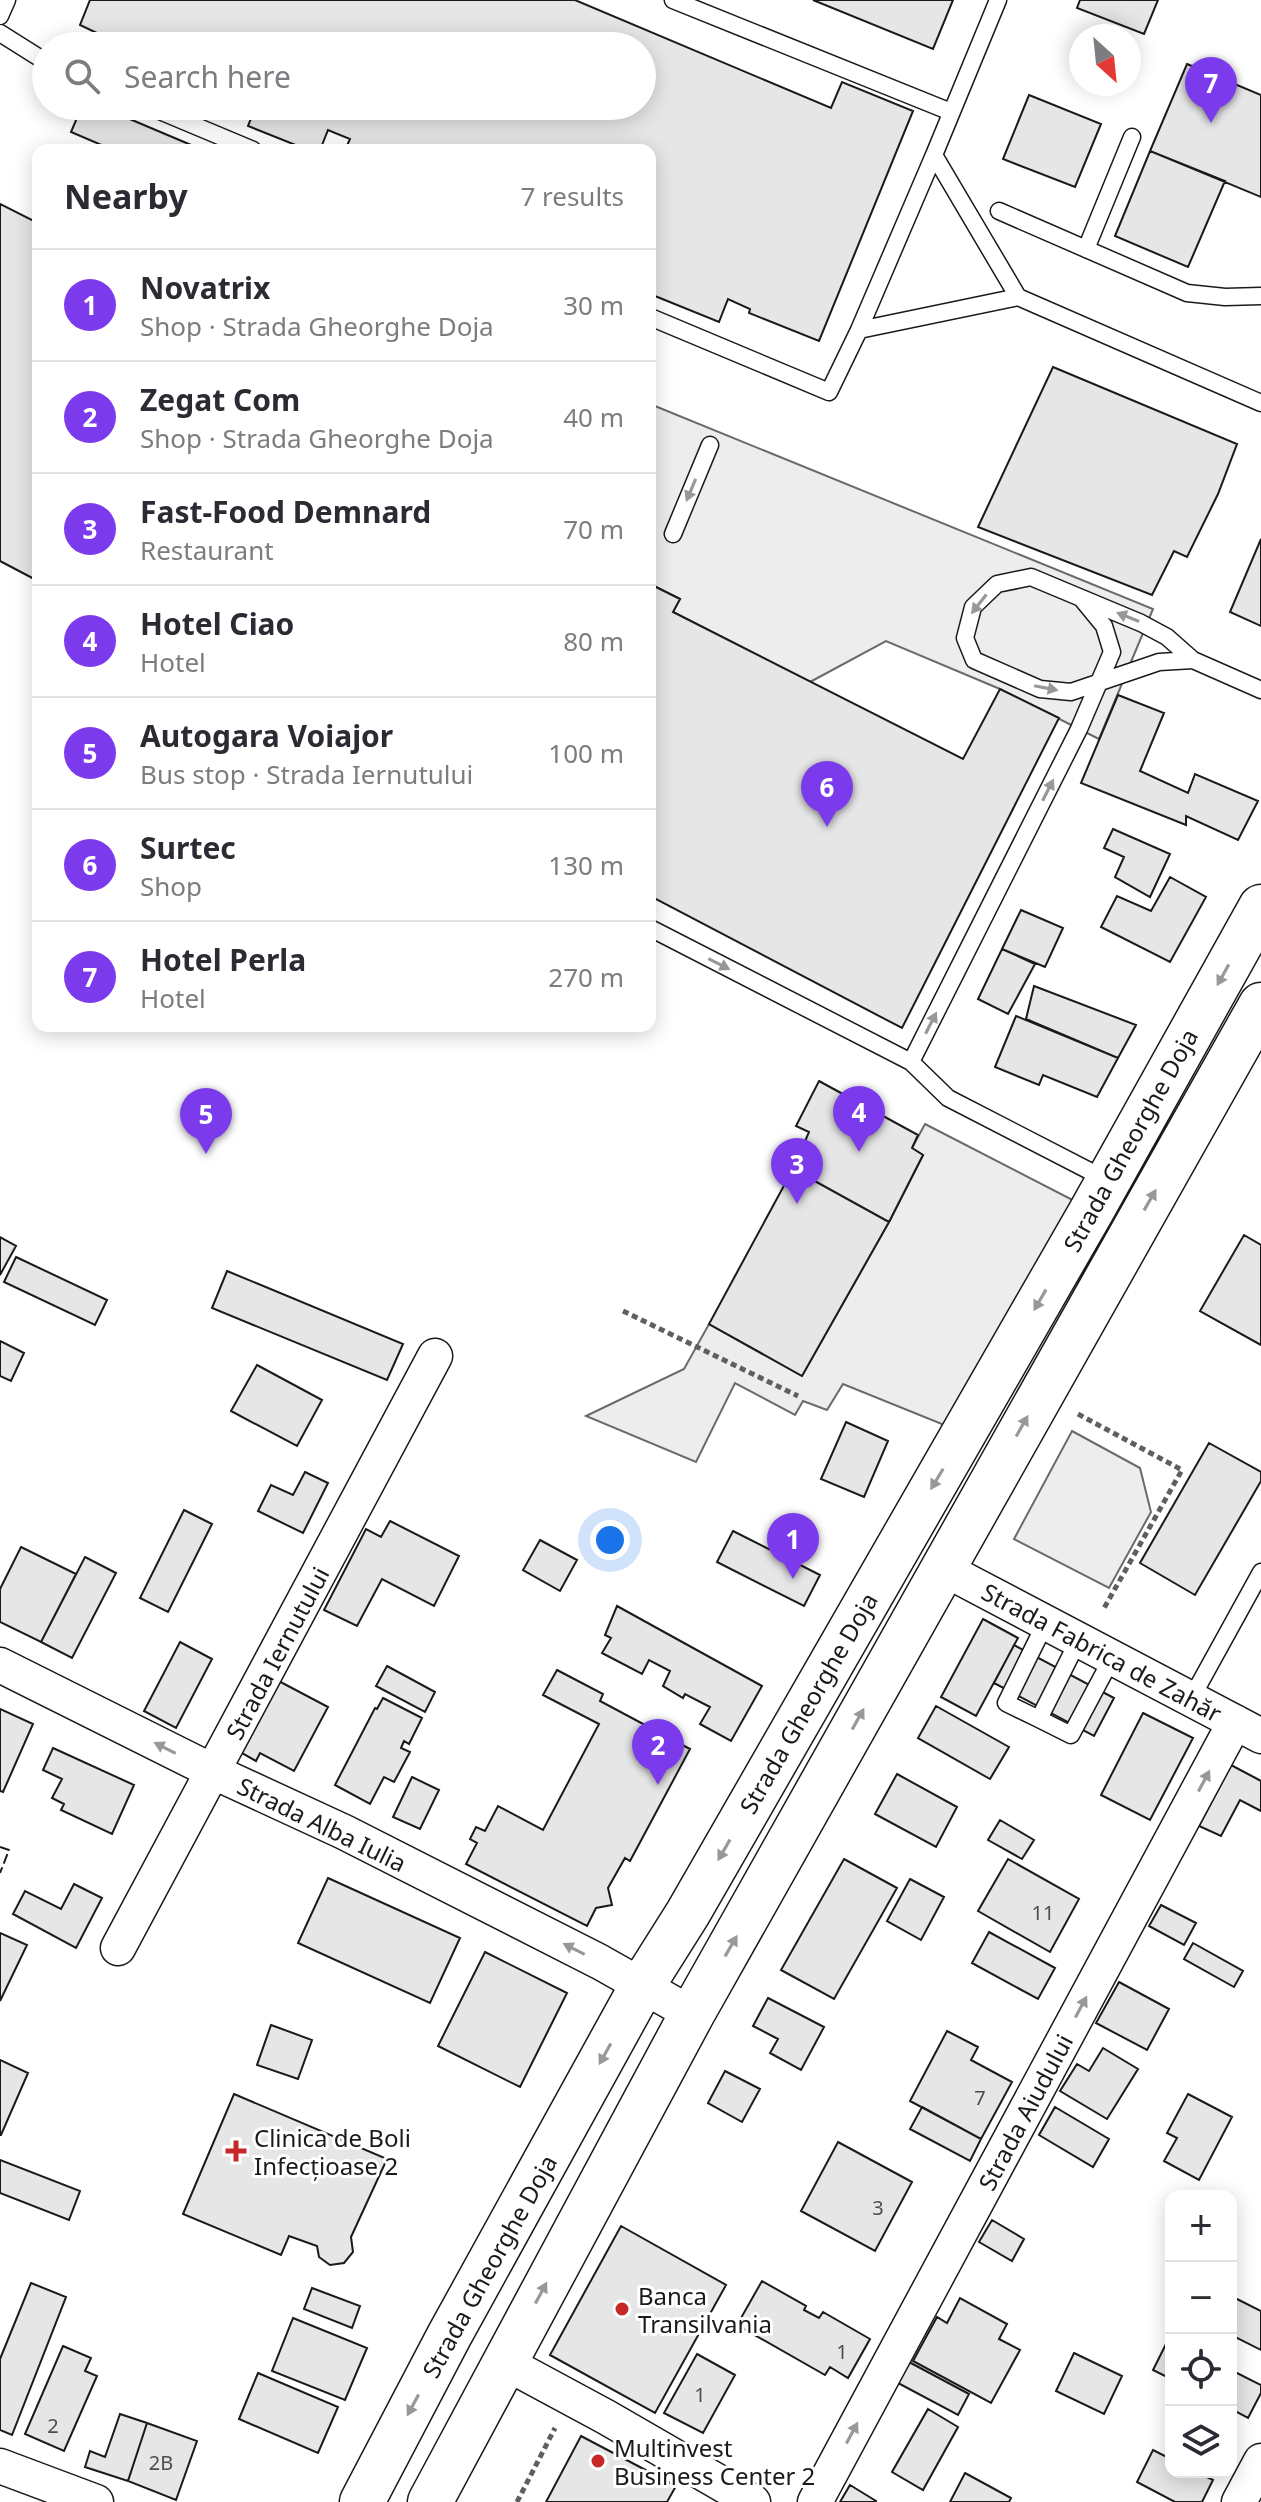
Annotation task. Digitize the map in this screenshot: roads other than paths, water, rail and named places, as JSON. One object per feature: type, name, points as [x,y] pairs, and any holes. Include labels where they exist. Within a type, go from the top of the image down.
[{"type":"main road","name":"Strada Gheorghe Doja","points":[[362,2502],[449,2336],[642,1986],[688,1913],[1261,907]]},
{"type":"main road","name":"Strada Gheorghe Doja","points":[[430,2502],[692,2014],[1261,1005]]},
{"type":"street","name":"Strada Iernutului","points":[[118,1948],[435,1356]]},
{"type":"street","name":"Strada Fabrica de Zahăr","points":[[942,1568],[1248,1729]]},
{"type":"street","name":"Strada Alba Iulia","points":[[0,1665],[214,1772],[344,1832],[692,2014]]},
{"type":"street","name":"Strada Aiudului","points":[[815,2502],[1248,1729]]},
{"type":"street","points":[[504,2362],[753,2502]]},
{"type":"street","points":[[1239,2502],[1261,2461]]},
{"type":"street","points":[[0,2466],[96,2502]]},
{"type":"lane","points":[[0,16],[7,0]]},
{"type":"lane","points":[[673,0],[951,112]]},
{"type":"lane","points":[[656,320],[829,392],[859,330],[998,0]]},
{"type":"lane","points":[[0,33],[32,53]]},
{"type":"lane","points":[[181,120],[239,144]]},
{"type":"lane","points":[[1086,249],[1132,137]]},
{"type":"lane","points":[[934,155],[1018,297]]},
{"type":"lane","points":[[999,211],[1187,293],[1225,297],[1261,296]]},
{"type":"lane","points":[[859,330],[1018,297],[1261,403]]},
{"type":"lane","points":[[673,534],[710,445]]},
{"type":"lane","points":[[1193,660],[1159,662],[1071,692],[1040,689],[974,660],[965,638],[973,607],[997,584],[1031,577],[1154,630],[1193,660],[1261,690]]},
{"type":"lane","points":[[911,1062],[1102,680],[1112,652],[1104,626],[1081,598]]},
{"type":"lane","points":[[656,931],[911,1062],[948,1098],[1108,1180]]},
{"type":"lane","points":[[1191,1699],[1261,1572]]},
{"type":"lane","points":[[1046,1622],[1006,1703],[1071,1735],[1112,1658]]},
{"type":"lane","points":[[1039,1719],[1079,1639]]},
{"type":"place","name":"Hotel Perla","points":[[1211,123]]},
{"type":"place","name":"Surtec","points":[[827,827]]},
{"type":"place","name":"Hotel Ciao","points":[[859,1152]]},
{"type":"place","name":"Autogara Voiajor","points":[[206,1154]]},
{"type":"place","name":"Fast-Food Demnard","points":[[797,1204]]},
{"type":"place","name":"Novatrix","points":[[793,1579]]},
{"type":"place","name":"Zegat Com","points":[[658,1785]]},
{"type":"place","name":"Clinica de Boli Infecțioase 2","points":[[236,2151]]},
{"type":"place","name":"Banca Transilvania","points":[[622,2309]]},
{"type":"place","name":"Multinvest Business Center 2","points":[[598,2461]]}]
